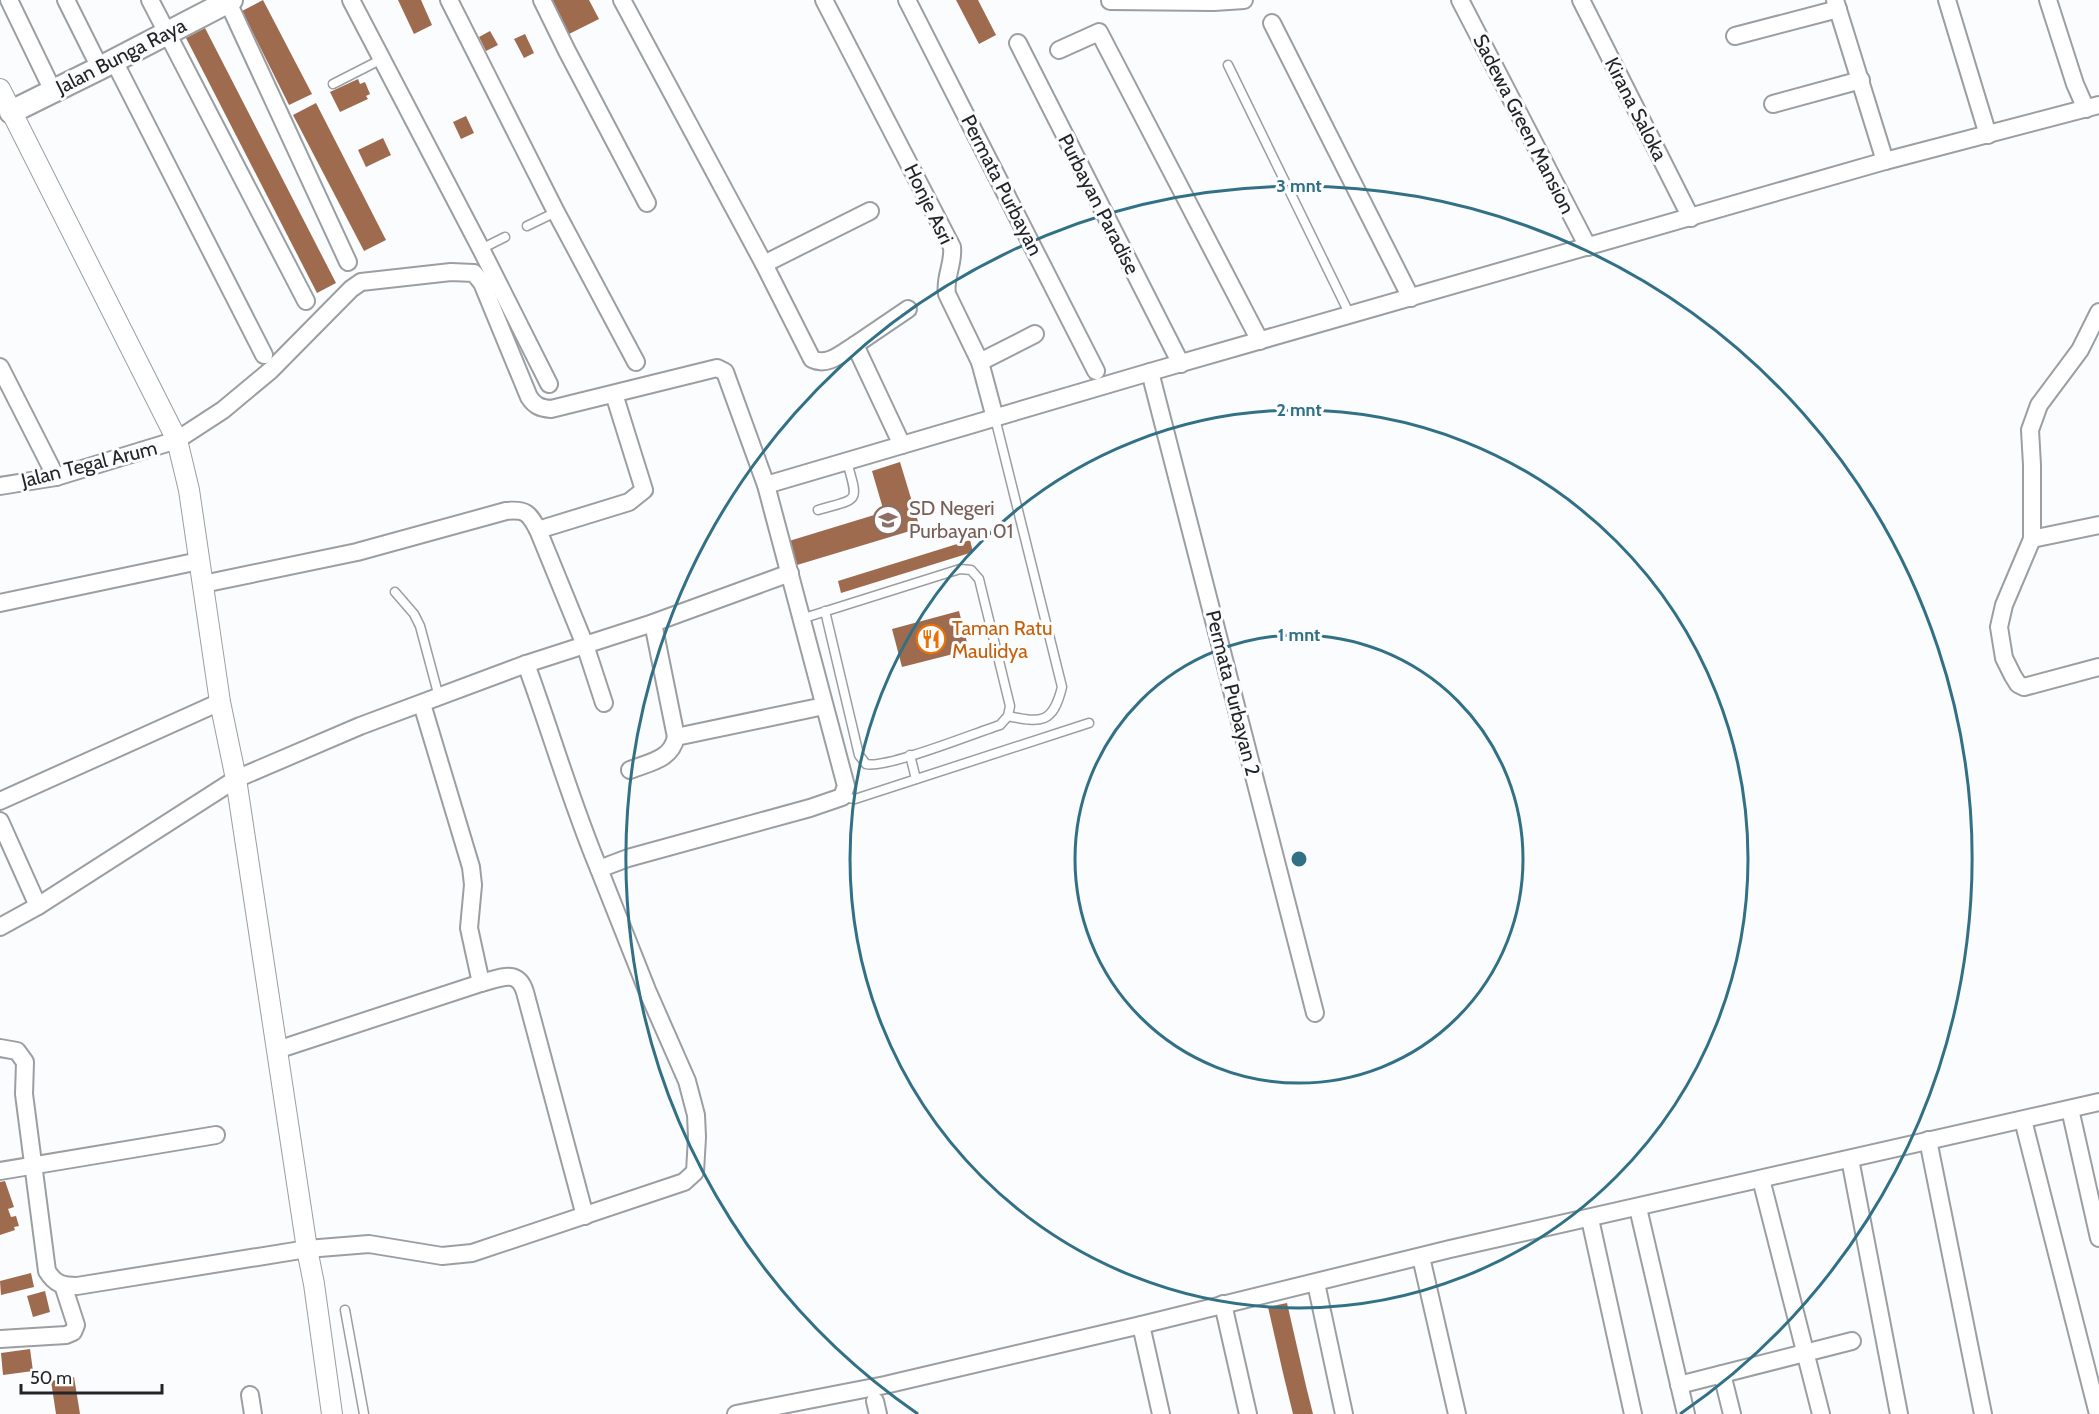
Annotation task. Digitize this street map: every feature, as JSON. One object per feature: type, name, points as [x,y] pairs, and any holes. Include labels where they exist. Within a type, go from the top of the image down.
[{"type":"main road","name":"Jalan Bunga Raya","points":[[6,115],[228,1]]},
{"type":"street","points":[[9,0],[53,91]]},
{"type":"street","points":[[66,0],[107,65],[264,355]]},
{"type":"street","points":[[150,0],[306,301]]},
{"type":"street","points":[[351,0],[549,384]]},
{"type":"street","points":[[449,0],[556,212],[636,362]]},
{"type":"street","points":[[542,0],[572,62],[647,203]]},
{"type":"street","points":[[622,0],[812,358],[819,362],[828,361],[908,309]]},
{"type":"street","name":"Honje Asri","points":[[824,0],[949,241],[953,254],[946,286],[947,294],[980,362],[995,418]]},
{"type":"street","name":"Permata Purbayan","points":[[907,0],[1096,371]]},
{"type":"street","points":[[1110,1],[1244,0]]},
{"type":"street","name":"Sadewa Green Mansion","points":[[1460,0],[1587,247]]},
{"type":"street","name":"Kirana Saloka","points":[[1581,0],[1691,218]]},
{"type":"street","points":[[1947,0],[1988,135]]},
{"type":"street","points":[[766,485],[1150,372],[1885,162],[2092,107],[2075,84],[2048,0]]},
{"type":"street","points":[[228,1],[348,262]]},
{"type":"street","points":[[1735,36],[1837,4],[1885,162]]},
{"type":"street","points":[[1272,22],[1411,298]]},
{"type":"street","points":[[1059,50],[1099,32],[1260,341]]},
{"type":"street","name":"Purbayan Paradise","points":[[1018,43],[1181,364]]},
{"type":"street","points":[[1773,104],[1861,80]]},
{"type":"street","points":[[0,89],[6,115],[177,440],[189,490],[220,702],[236,779],[332,1414]]},
{"type":"street","points":[[764,264],[870,211]]},
{"type":"street","name":"Jalan Tegal Arum","points":[[0,486],[56,477],[177,440],[223,410],[247,391],[271,370],[351,289],[368,280],[451,272],[474,273],[482,283],[529,397],[534,404],[550,410],[614,394]]},
{"type":"street","points":[[2099,312],[2080,350],[2039,405],[2033,417],[2030,430],[2032,539],[2004,605],[1999,627],[2004,658],[2018,684],[2024,687],[2031,687],[2099,667]]},
{"type":"street","points":[[980,362],[1035,334]]},
{"type":"street","points":[[855,345],[902,446]]},
{"type":"street","points":[[0,367],[56,477]]},
{"type":"street","points":[[538,530],[629,502],[644,490],[614,394],[713,369],[722,369],[766,485],[846,781],[846,791],[842,797],[799,812],[628,858],[599,869]]},
{"type":"street","name":"Permata Purbayan 2","points":[[1150,372],[1315,1013]]},
{"type":"street","points":[[203,584],[357,552],[506,511],[515,510],[527,513],[538,530],[585,645],[604,703]]},
{"type":"street","points":[[2032,539],[2099,525]]},
{"type":"street","points":[[0,603],[199,561]]},
{"type":"street","points":[[0,927],[38,906],[236,779],[360,726],[526,664],[653,623],[790,573]]},
{"type":"street","points":[[630,770],[668,754],[673,748],[676,737],[653,623]]},
{"type":"street","points":[[0,1048],[17,1051],[25,1062],[24,1094],[47,1271],[53,1281],[63,1286],[77,1286],[307,1251],[369,1244],[442,1256],[472,1253],[684,1182],[695,1172],[696,1157],[696,1115],[687,1081],[647,990],[563,776],[546,718],[526,664]]},
{"type":"street","points":[[0,801],[220,702]]},
{"type":"street","points":[[422,704],[471,867],[473,885],[469,928],[481,983]]},
{"type":"street","points":[[676,737],[824,706]]},
{"type":"street","points":[[0,821],[38,906]]},
{"type":"street","points":[[277,1050],[481,983],[514,977],[521,981],[585,1216]]},
{"type":"street","points":[[736,1414],[780,1410],[1421,1257],[2099,1102]]},
{"type":"street","points":[[2070,1109],[2099,1238]]},
{"type":"street","points":[[2023,1120],[2098,1414]]},
{"type":"street","points":[[0,1171],[216,1135]]},
{"type":"street","points":[[1928,1140],[1983,1414]]},
{"type":"street","points":[[1850,1160],[1899,1414]]},
{"type":"street","points":[[1761,1179],[1821,1414]]},
{"type":"street","points":[[1638,1208],[1686,1414]]},
{"type":"street","points":[[1590,1219],[1633,1414]]},
{"type":"street","points":[[1421,1257],[1457,1414]]},
{"type":"street","points":[[1316,1283],[1344,1414]]},
{"type":"street","points":[[0,1339],[66,1335],[73,1332],[76,1324],[63,1286]]},
{"type":"street","points":[[1223,1304],[1248,1414]]},
{"type":"street","points":[[1141,1325],[1161,1414]]},
{"type":"street","points":[[1679,1385],[1852,1341]]},
{"type":"street","points":[[1722,1374],[1732,1414]]},
{"type":"street","points":[[250,1395],[253,1414]]},
{"type":"lane","points":[[333,84],[382,59]]},
{"type":"lane","points":[[1228,65],[1350,315]]},
{"type":"lane","points":[[527,226],[556,212]]},
{"type":"lane","points":[[481,249],[505,237]]},
{"type":"lane","points":[[995,418],[1062,687],[1056,706],[1042,719],[1036,722],[1008,716]]},
{"type":"lane","points":[[818,510],[850,501],[854,496],[855,491],[847,462]]},
{"type":"lane","points":[[801,619],[825,611],[960,569],[971,570],[979,579],[1010,706],[1008,716],[1000,725],[910,755],[872,765],[861,760],[825,611]]},
{"type":"lane","points":[[395,592],[414,614],[420,626],[439,697]]},
{"type":"lane","points":[[842,797],[855,799],[1089,723]]},
{"type":"lane","points":[[910,755],[916,779]]},
{"type":"lane","points":[[345,1310],[364,1414]]},
{"type":"building","points":[[263,0],[312,94],[289,105],[242,11]]},
{"type":"building","points":[[398,0],[421,0],[432,25],[414,34]]},
{"type":"building","points":[[546,0],[589,0],[599,19],[565,36]]},
{"type":"building","points":[[956,0],[978,0],[996,35],[979,44]]},
{"type":"building","points":[[205,28],[336,283],[317,293],[186,38]]},
{"type":"building","points":[[490,31],[498,45],[486,51],[479,37]]},
{"type":"building","points":[[525,34],[534,53],[524,58],[514,39]]},
{"type":"building","points":[[358,79],[360,84],[365,82],[370,94],[366,96],[368,99],[340,112],[330,92]]},
{"type":"building","points":[[316,103],[386,240],[364,251],[293,115]]},
{"type":"building","points":[[466,116],[474,133],[461,139],[453,122]]},
{"type":"building","points":[[383,138],[391,155],[366,167],[358,150]]},
{"type":"building","name":"SD Negeri Purbayan 01","points":[[900,462],[920,528],[797,565],[789,541],[884,512],[872,471]]},
{"type":"building","points":[[970,540],[973,552],[841,593],[838,581]]},
{"type":"building","name":"Taman Ratu Maulidya","points":[[959,611],[969,650],[902,667],[892,629]]},
{"type":"building","points":[[5,1181],[14,1207],[8,1209],[11,1217],[16,1216],[19,1226],[14,1227],[15,1230],[0,1235],[0,1182]]},
{"type":"building","points":[[31,1273],[34,1287],[1,1295],[0,1281]]},
{"type":"building","points":[[45,1291],[50,1312],[33,1317],[27,1296]]},
{"type":"building","points":[[1287,1303],[1313,1414],[1293,1414],[1283,1373],[1268,1307]]},
{"type":"building","points":[[30,1349],[33,1371],[3,1375],[1,1353]]},
{"type":"building","points":[[74,1377],[80,1414],[56,1414],[51,1381]]},
{"type":"place","name":"SD Negeri Purbayan 01","points":[[888,520]]},
{"type":"place","name":"Taman Ratu Maulidya","points":[[931,639]]}]
